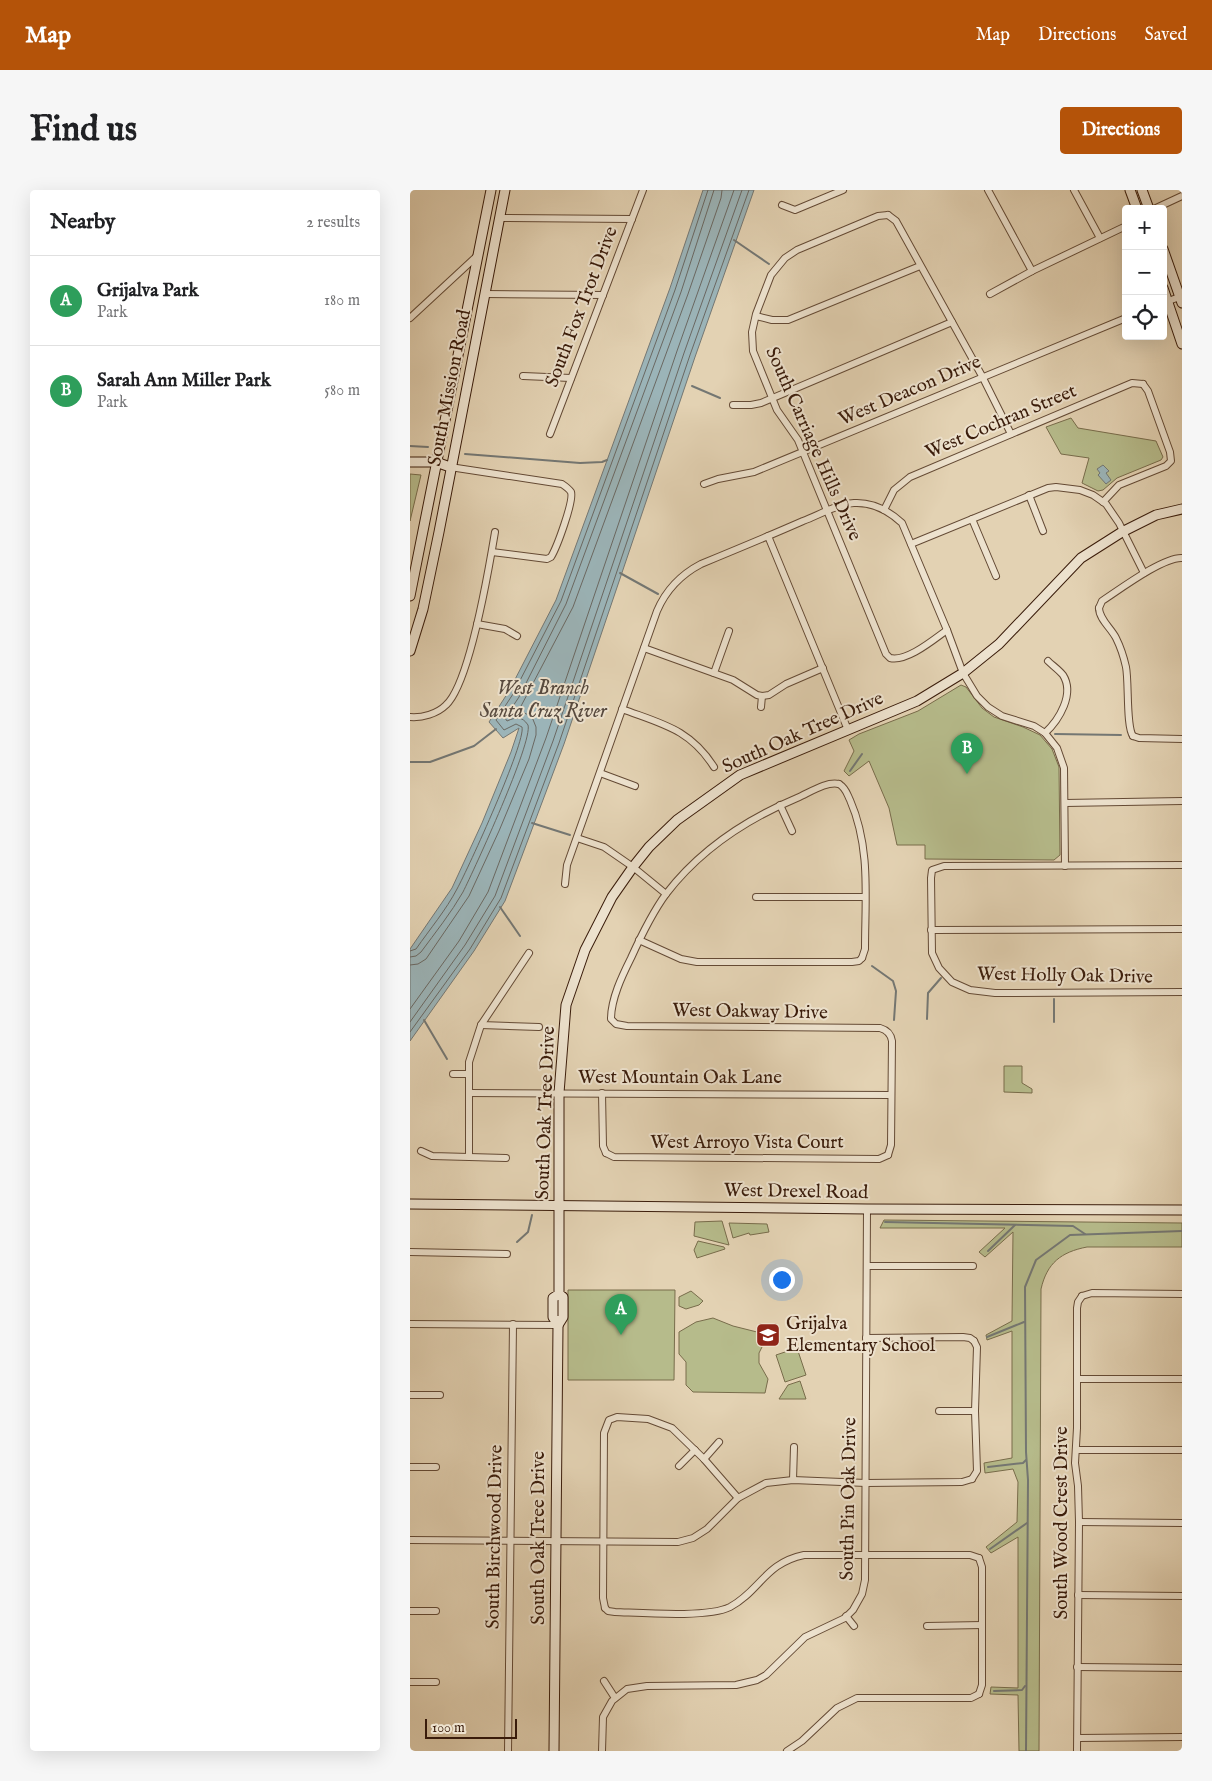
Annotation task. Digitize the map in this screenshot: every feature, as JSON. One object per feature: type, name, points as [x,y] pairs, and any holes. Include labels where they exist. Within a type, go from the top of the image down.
[{"type":"street","name":"South Mission Road","points":[[410,596],[491,190]]},
{"type":"street","name":"South Mission Road","points":[[410,651],[413,632],[423,609],[505,190]]},
{"type":"street","name":"South Fox Trot Drive","points":[[550,434],[643,190]]},
{"type":"street","points":[[782,205],[795,210],[843,190]]},
{"type":"street","points":[[988,190],[1032,271]]},
{"type":"street","points":[[1074,190],[1100,238]]},
{"type":"street","points":[[1130,190],[1135,205]]},
{"type":"street","points":[[1142,190],[1148,205]]},
{"type":"street","points":[[1163,205],[1182,196]]},
{"type":"street","name":"South Carriage Hills Drive","points":[[920,266],[896,221],[888,212],[797,250],[785,258],[771,275],[752,332],[753,351],[780,415],[795,435],[803,452],[886,654],[892,662],[924,646],[948,630]]},
{"type":"street","points":[[500,218],[632,219]]},
{"type":"street","points":[[990,294],[1032,271],[1122,228]]},
{"type":"street","points":[[1163,250],[1181,298],[1167,302]]},
{"type":"street","points":[[410,318],[478,252],[494,252]]},
{"type":"street","points":[[756,316],[772,320],[788,320],[920,266],[982,376],[1011,434]]},
{"type":"street","points":[[485,294],[603,295]]},
{"type":"street","points":[[1167,307],[1182,344]]},
{"type":"street","name":"West Deacon Drive","points":[[704,484],[718,478],[748,474],[1122,320]]},
{"type":"street","points":[[733,405],[756,404],[772,398],[952,322]]},
{"type":"street","points":[[523,376],[571,378]]},
{"type":"street","name":"West Cochran Street","points":[[884,510],[894,490],[910,477],[1132,384],[1144,381],[1170,452],[1172,463],[1119,485],[1103,502]]},
{"type":"street","points":[[410,462],[436,462],[450,467],[562,484],[570,490],[569,510],[551,557],[547,559],[492,552]]},
{"type":"street","points":[[912,544],[1048,488],[1068,487],[1093,495],[1106,504],[1144,573]]},
{"type":"street","points":[[1029,495],[1043,531]]},
{"type":"street","points":[[565,884],[568,866],[577,838],[660,604],[668,590],[680,578],[701,564],[827,512],[855,503],[868,504],[884,510],[902,523],[948,630],[964,673],[977,696],[988,707],[1002,716],[1034,726],[1045,733],[1057,748],[1064,768],[1065,866],[1182,865]]},
{"type":"street","name":"South Oak Tree Drive","points":[[554,1751],[558,1324],[553,1317],[553,1298],[559,1294],[559,1092],[566,1005],[585,950],[612,897],[633,867],[654,842],[681,816],[740,775],[917,701],[964,673],[999,644],[1081,558],[1120,528],[1156,515],[1182,509]]},
{"type":"street","points":[[972,519],[996,576]]},
{"type":"street","points":[[410,717],[427,715],[438,711],[454,696],[463,675],[477,624],[496,532]]},
{"type":"street","points":[[768,536],[848,730]]},
{"type":"street","points":[[1182,558],[1173,559],[1144,573],[1102,601],[1096,608],[1116,638],[1126,667],[1131,738],[1182,739]]},
{"type":"street","points":[[477,624],[505,629],[517,636]]},
{"type":"street","points":[[714,673],[729,631]]},
{"type":"street","points":[[644,648],[733,680],[757,695],[762,696],[769,695],[786,684],[823,668]]},
{"type":"street","points":[[1045,733],[1056,723],[1066,696],[1066,684],[1062,674],[1048,661]]},
{"type":"street","points":[[761,707],[762,696]]},
{"type":"street","points":[[622,710],[666,725],[685,735],[707,755],[714,767]]},
{"type":"street","points":[[600,773],[635,786]]},
{"type":"street","points":[[840,782],[845,789],[859,820],[866,859],[864,960],[856,962],[697,962],[681,959],[639,940],[666,894],[688,870],[737,829],[780,805],[829,784],[840,782]]},
{"type":"street","points":[[1065,803],[1182,801]]},
{"type":"street","points":[[780,805],[792,831]]},
{"type":"street","points":[[577,838],[604,847],[633,867],[666,894]]},
{"type":"street","name":"West Holly Oak Drive","points":[[1065,866],[933,867],[931,878],[932,952],[939,968],[952,982],[970,990],[995,993],[1182,992]]},
{"type":"street","points":[[756,897],[865,896]]},
{"type":"street","points":[[931,930],[1182,929]]},
{"type":"street","name":"West Oakway Drive","points":[[639,940],[623,974],[611,1014],[612,1023],[627,1026],[880,1028],[888,1030],[892,1039],[891,1095]]},
{"type":"street","points":[[468,1156],[469,1062],[481,1025],[529,953]]},
{"type":"street","points":[[481,1025],[539,1027]]},
{"type":"street","points":[[453,1074],[469,1074]]},
{"type":"street","name":"West Mountain Oak Lane","points":[[468,1092],[891,1095]]},
{"type":"street","name":"West Arroyo Vista Court","points":[[602,1093],[604,1155],[614,1158],[879,1159],[890,1157],[891,1095]]},
{"type":"street","points":[[421,1151],[432,1156],[506,1158]]},
{"type":"street","name":"West Drexel Road","points":[[410,1204],[1182,1210]]},
{"type":"street","name":"South Pin Oak Drive","points":[[615,1698],[627,1689],[647,1686],[736,1685],[752,1682],[766,1675],[805,1637],[838,1622],[846,1616],[853,1610],[862,1594],[865,1580],[867,1209]]},
{"type":"street","points":[[410,1252],[507,1254]]},
{"type":"street","points":[[867,1266],[973,1266]]},
{"type":"street","name":"South Wood Crest Drive","points":[[1077,1751],[1079,1522],[1075,1463],[1077,1450],[1078,1302],[1080,1295],[1092,1293],[1182,1294]]},
{"type":"street","points":[[410,1324],[558,1324]]},
{"type":"street","name":"South Birchwood Drive","points":[[508,1751],[513,1324]]},
{"type":"street","points":[[410,1540],[678,1542],[693,1538],[707,1529],[738,1498],[766,1483],[793,1480],[966,1482],[974,1480],[977,1471],[975,1411],[976,1339],[962,1337],[866,1338]]},
{"type":"street","points":[[1077,1379],[1182,1379]]},
{"type":"street","points":[[410,1395],[440,1395]]},
{"type":"street","points":[[938,1411],[975,1411]]},
{"type":"street","points":[[738,1498],[680,1434],[661,1423],[648,1419],[614,1417],[607,1419],[604,1432],[603,1609],[615,1612],[711,1613],[730,1607],[745,1596],[772,1569],[790,1558],[804,1555],[982,1556],[981,1696],[971,1698],[857,1698],[837,1708],[802,1741],[787,1751]]},
{"type":"street","points":[[704,1459],[719,1442]]},
{"type":"street","points":[[793,1480],[794,1447]]},
{"type":"street","points":[[679,1466],[694,1450]]},
{"type":"street","points":[[1077,1450],[1182,1450]]},
{"type":"street","points":[[410,1467],[436,1467]]},
{"type":"street","points":[[1079,1522],[1182,1523]]},
{"type":"street","points":[[1078,1595],[1182,1596]]},
{"type":"street","points":[[410,1611],[436,1611]]},
{"type":"street","points":[[846,1616],[854,1626]]},
{"type":"street","points":[[926,1626],[982,1625]]},
{"type":"street","points":[[1077,1667],[1182,1668]]},
{"type":"street","points":[[602,1751],[603,1717],[615,1698],[604,1681]]},
{"type":"street","points":[[410,1682],[436,1682]]},
{"type":"street","points":[[1078,1738],[1182,1737]]},
{"type":"green space","points":[[1071,418],[1078,428],[1156,441],[1163,457],[1161,460],[1117,478],[1103,490],[1098,491],[1082,483],[1089,458],[1061,454],[1046,427]]},
{"type":"green space","points":[[410,474],[421,475],[410,521]]},
{"type":"green space","points":[[961,685],[966,687],[982,708],[994,717],[1040,735],[1052,749],[1059,767],[1060,855],[1054,860],[925,859],[925,845],[897,845],[889,808],[869,761],[849,776],[844,771],[854,751],[849,740],[859,734],[918,711]]},
{"type":"green space","points":[[1004,1066],[1022,1066],[1022,1083],[1032,1089],[1032,1093],[1004,1092]]},
{"type":"green space","points":[[884,1220],[1182,1223],[1182,1247],[1087,1247],[1078,1249],[1056,1260],[1047,1272],[1041,1289],[1039,1751],[1019,1751],[1018,1695],[990,1694],[991,1687],[1018,1688],[1018,1537],[991,1553],[986,1547],[1017,1522],[1018,1482],[1013,1469],[985,1473],[984,1463],[1012,1458],[1012,1331],[987,1340],[986,1335],[1012,1321],[1013,1232],[985,1257],[979,1252],[1005,1228],[880,1228]]},
{"type":"green space","points":[[722,1221],[729,1245],[694,1236],[695,1222]]},
{"type":"green space","points":[[729,1223],[767,1224],[769,1232],[750,1235],[749,1233],[733,1238]]},
{"type":"green space","points":[[698,1241],[724,1247],[725,1249],[697,1258],[694,1250]]},
{"type":"green space","points":[[568,1290],[675,1290],[674,1380],[568,1380]]},
{"type":"green space","points":[[691,1291],[703,1301],[699,1305],[686,1309],[679,1306],[679,1297]]},
{"type":"green space","points":[[713,1318],[733,1326],[761,1333],[764,1343],[759,1353],[759,1363],[768,1379],[765,1393],[693,1392],[686,1385],[686,1362],[679,1354],[679,1332],[696,1322]]},
{"type":"green space","points":[[797,1348],[806,1375],[785,1382],[776,1355]]},
{"type":"green space","points":[[800,1381],[806,1399],[779,1399],[788,1385]]},
{"type":"water","name":"West Branch Santa Cruz River","points":[[703,190],[754,190],[695,357],[564,744],[505,901],[474,951],[410,1041],[410,949],[452,888],[482,823],[511,752],[519,728],[503,738],[489,722],[509,691],[556,600],[670,288]]},
{"type":"water","points":[[1103,465],[1109,471],[1106,473],[1111,480],[1106,484],[1098,475],[1100,473],[1097,469]]},
{"type":"waterway","points":[[734,240],[769,264]]},
{"type":"waterway","points":[[692,386],[720,398]]},
{"type":"waterway","points":[[410,446],[428,447]]},
{"type":"waterway","points":[[465,454],[580,463],[607,460]]},
{"type":"waterway","points":[[620,573],[658,594]]},
{"type":"waterway","points":[[410,762],[430,762],[474,746],[496,729]]},
{"type":"waterway","points":[[1055,734],[1121,735]]},
{"type":"waterway","points":[[850,771],[862,754]]},
{"type":"waterway","points":[[532,823],[570,835]]},
{"type":"waterway","points":[[500,907],[520,936]]},
{"type":"waterway","points":[[872,966],[893,981],[896,991],[894,1020]]},
{"type":"waterway","points":[[927,1019],[928,993],[941,978]]},
{"type":"waterway","points":[[1054,999],[1054,1022]]},
{"type":"waterway","points":[[424,1020],[447,1059]]},
{"type":"waterway","points":[[517,1242],[528,1232],[532,1215]]},
{"type":"waterway","points":[[885,1222],[1073,1226],[1085,1234]]},
{"type":"waterway","points":[[988,1251],[1015,1225]]},
{"type":"waterway","points":[[1026,1751],[1028,1480],[1026,1452],[1025,1287],[1036,1260],[1070,1235],[1182,1231]]},
{"type":"waterway","points":[[987,1337],[1024,1322]]},
{"type":"waterway","points":[[988,1467],[1023,1463],[1026,1460]]},
{"type":"waterway","points":[[990,1549],[1027,1523]]},
{"type":"waterway","points":[[994,1691],[1022,1690],[1025,1686]]},
{"type":"place","name":"Sarah Ann Miller Park","points":[[967,774]]},
{"type":"place","name":"Grijalva Park","points":[[621,1335]]},
{"type":"place","name":"Grijalva Elementary School","points":[[768,1335]]}]
